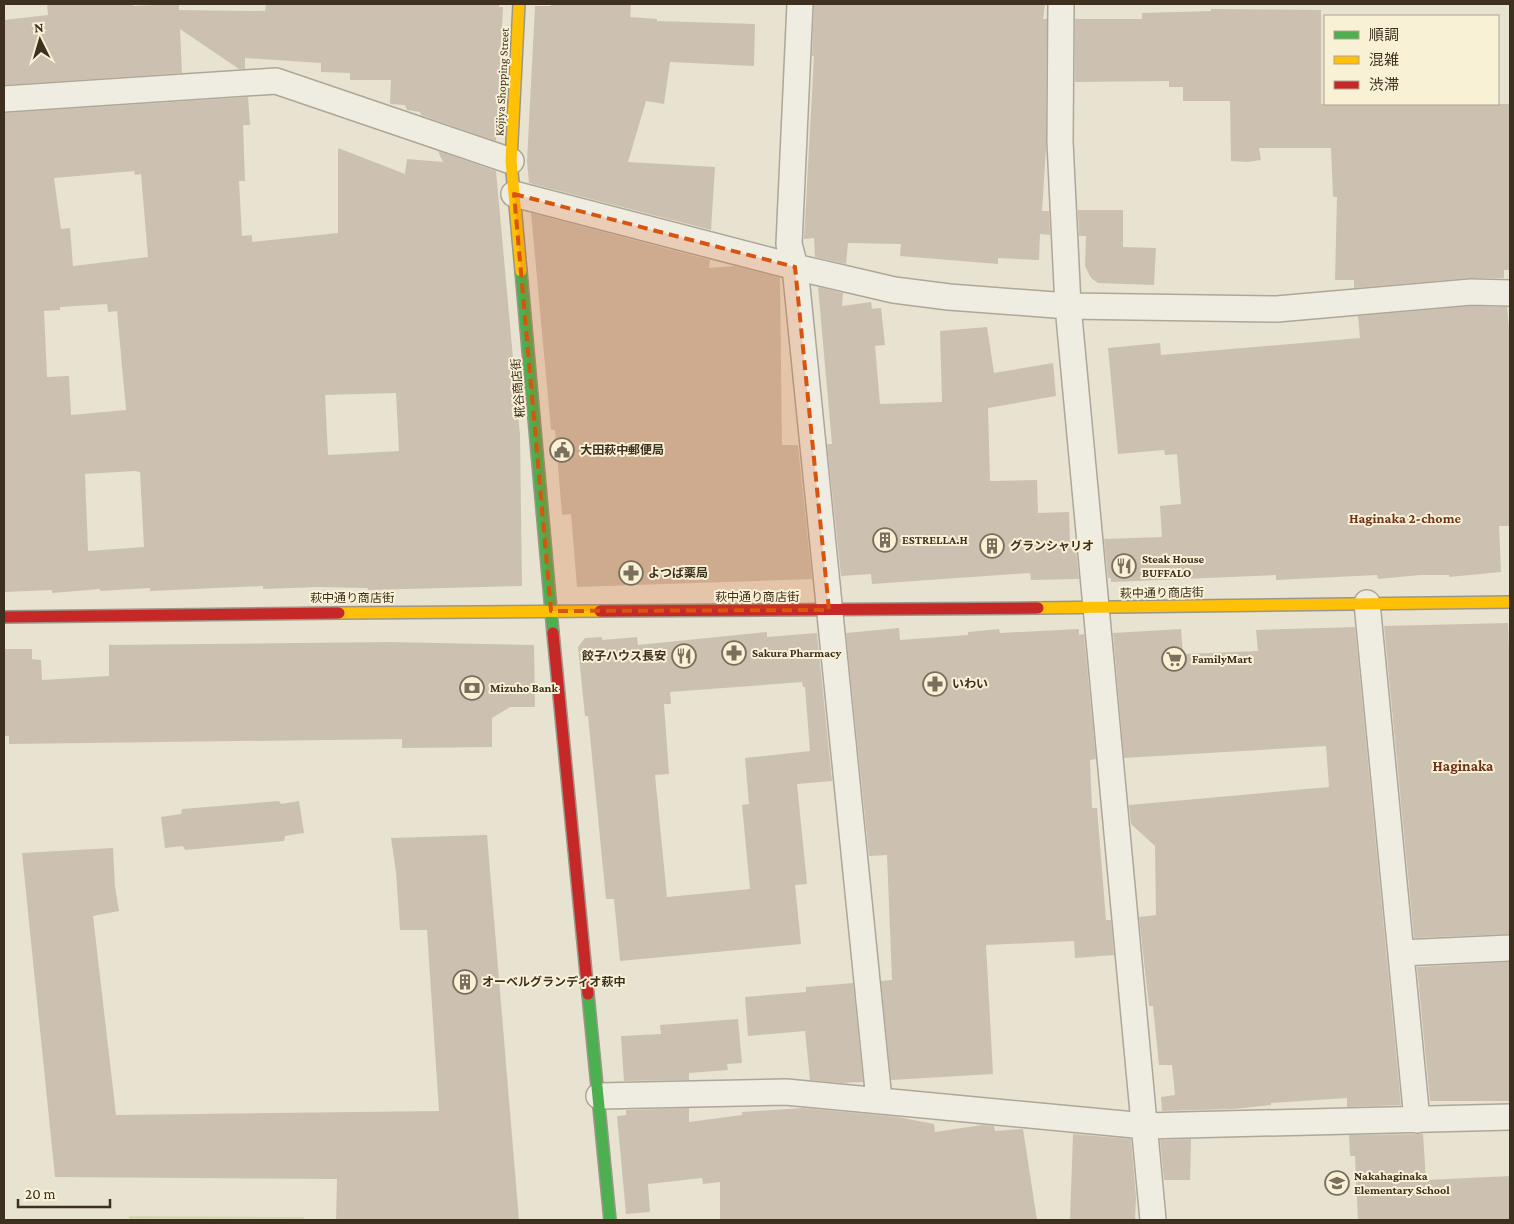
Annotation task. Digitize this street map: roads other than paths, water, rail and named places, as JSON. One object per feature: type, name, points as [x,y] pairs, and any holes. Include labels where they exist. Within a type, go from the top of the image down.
[{"type":"street","name":"Kōjiya Shopping Street","points":[[511,162],[520,4]]},
{"type":"street","points":[[800,4],[789,244],[795,267],[880,1100]]},
{"type":"street","points":[[1061,4],[1060,142],[1068,306],[1153,1220]]},
{"type":"street","points":[[4,99],[276,82],[511,162]]},
{"type":"street","name":"糀谷商店街","points":[[511,162],[551,611],[610,1220]]},
{"type":"street","points":[[514,194],[795,267],[894,290],[948,297],[1068,306],[1277,309],[1471,292],[1510,293]]},
{"type":"street","name":"萩中通り商店街","points":[[4,617],[1096,608],[1510,602]]},
{"type":"street","points":[[1367,603],[1417,1120]]},
{"type":"street","points":[[1401,953],[1510,948]]},
{"type":"street","points":[[599,1096],[786,1092],[1145,1126],[1510,1118]]},
{"type":"place","name":"大田萩中郵便局","points":[[562,450]]},
{"type":"place","name":"ESTRELLA.H","points":[[885,540]]},
{"type":"place","name":"グランシャリオ","points":[[992,546]]},
{"type":"place","name":"Steak House BUFFALO","points":[[1124,566]]},
{"type":"place","name":"よつば薬局","points":[[631,573]]},
{"type":"place","name":"Sakura Pharmacy","points":[[734,653]]},
{"type":"place","name":"餃子ハウス長安","points":[[684,656]]},
{"type":"place","name":"FamilyMart","points":[[1174,659]]},
{"type":"place","name":"いわい","points":[[935,684]]},
{"type":"place","name":"Mizuho Bank","points":[[472,688]]},
{"type":"place","name":"オーベルグランディオ萩中","points":[[465,982]]},
{"type":"place","name":"Nakahaginaka Elementary School","points":[[1337,1183]]},
{"type":"district","name":"Haginaka 2-chome","points":[[1405,518]]},
{"type":"district","name":"Haginaka","points":[[1463,766]]}]
